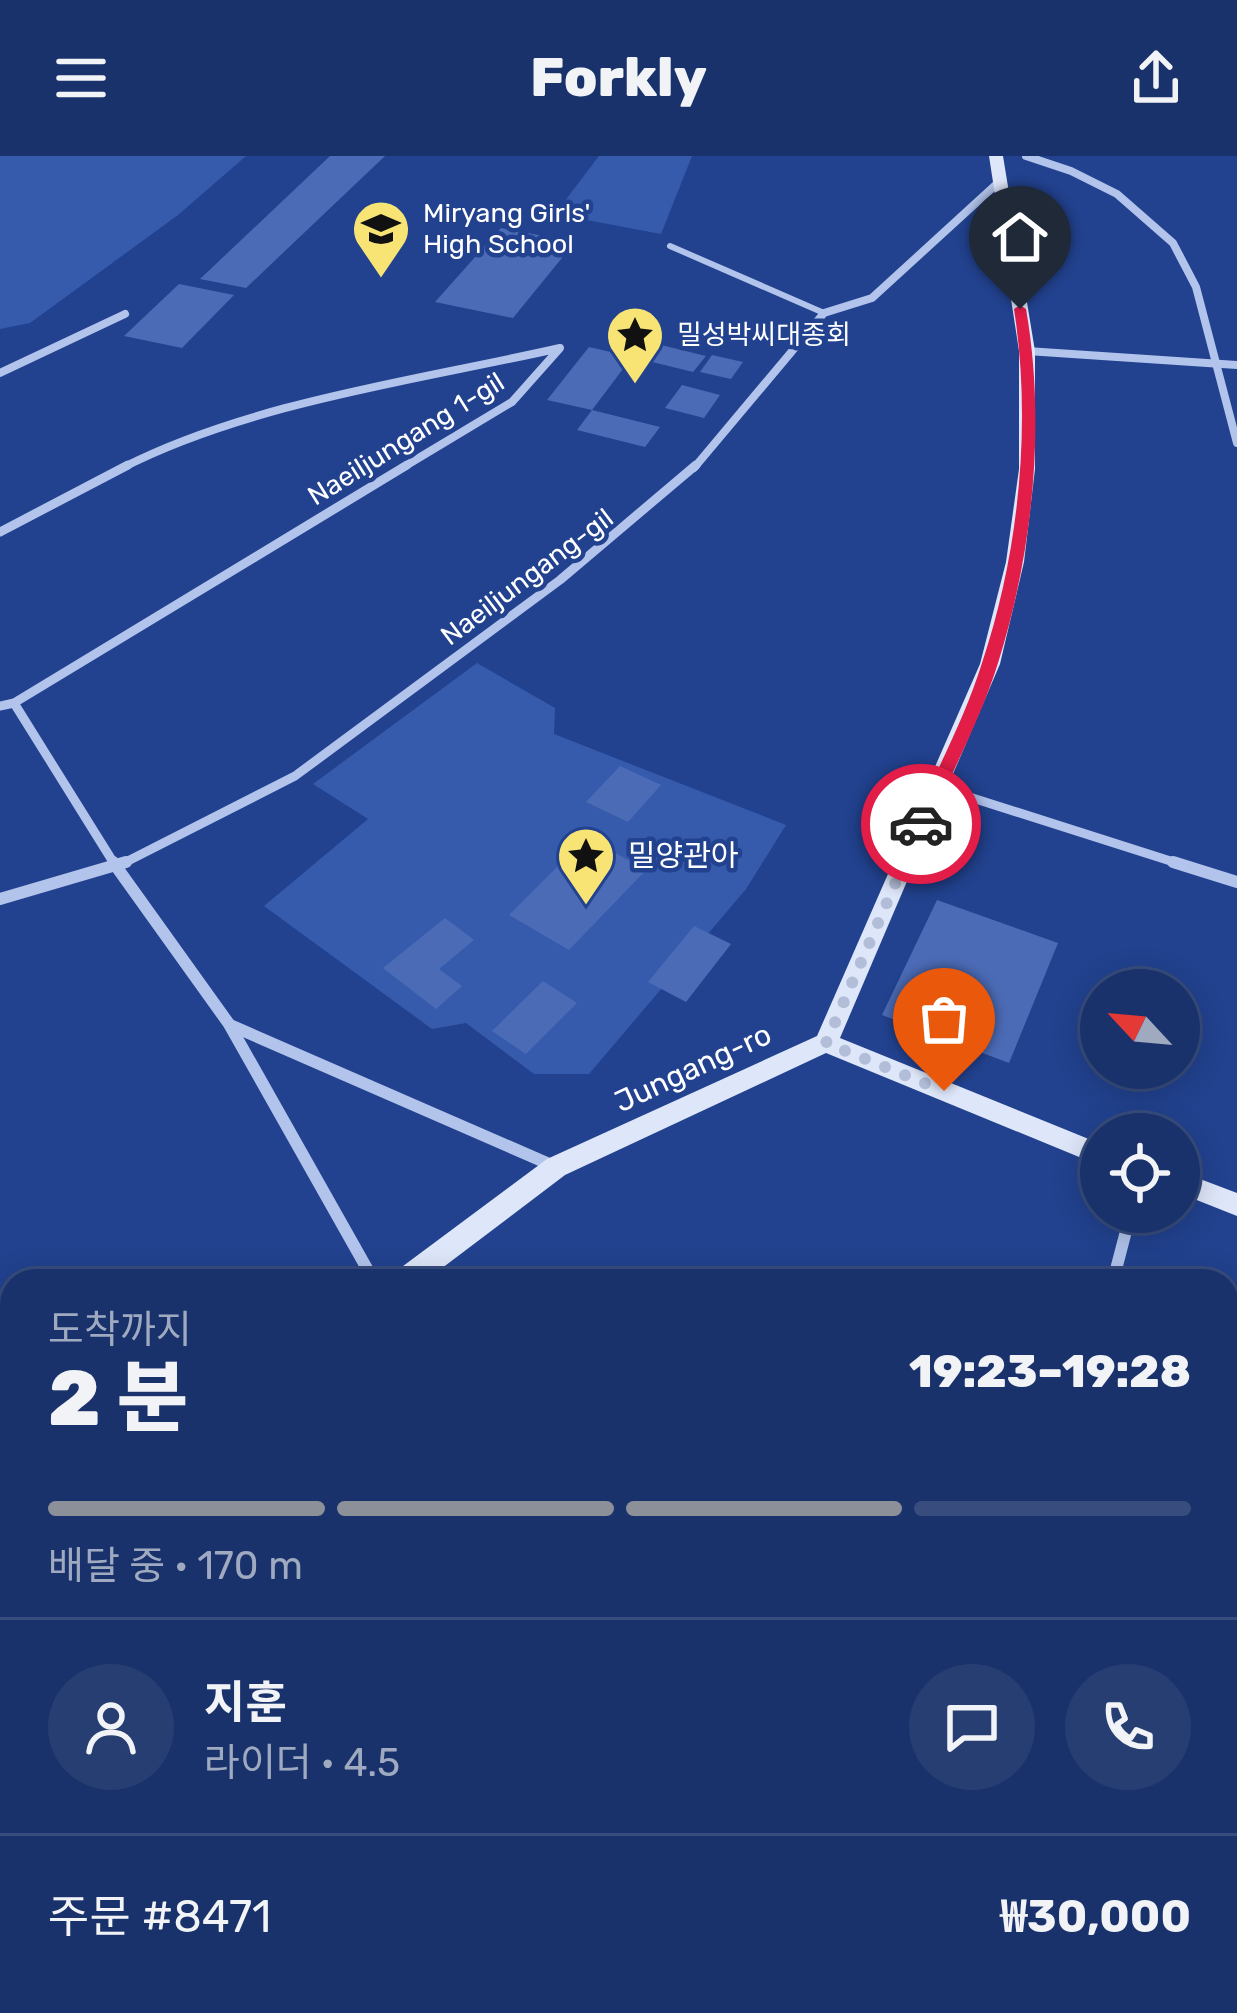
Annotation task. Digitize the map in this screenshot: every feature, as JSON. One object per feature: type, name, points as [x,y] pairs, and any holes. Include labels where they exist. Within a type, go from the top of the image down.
[{"type":"main road","points":[[996,156],[1027,351],[1027,469],[1015,562],[990,664],[826,1043],[1080,1146]]},
{"type":"main road","name":"Jungang-ro","points":[[420,1269],[556,1166],[826,1043]]},
{"type":"main road","points":[[1200,1190],[1237,1205]]},
{"type":"street","points":[[1026,156],[1098,186],[1146,215],[1171,239],[1188,266],[1231,403],[1237,443]]},
{"type":"street","name":"Naeiljungang-gil","points":[[0,899],[116,867],[295,776],[685,479],[824,313],[872,298],[1000,182]]},
{"type":"street","points":[[0,373],[125,314]]},
{"type":"street","name":"Naeiljungang 1-gil","points":[[0,532],[154,452],[283,411],[560,348],[512,402],[7,704]]},
{"type":"street","points":[[1027,351],[1237,365]]},
{"type":"street","points":[[7,704],[229,1024],[367,1269]]},
{"type":"street","points":[[938,787],[1237,883]]},
{"type":"street","points":[[229,1024],[556,1166]]},
{"type":"street","points":[[1116,1269],[1126,1233]]},
{"type":"lane","points":[[670,247],[824,313]]},
{"type":"shaded area","points":[[0,156],[246,156],[178,215],[30,323],[0,329]]},
{"type":"shaded area","points":[[599,156],[692,156],[661,234],[555,214]]},
{"type":"shaded area","points":[[477,663],[555,708],[554,734],[786,825],[746,889],[589,1074],[534,1074],[466,1023],[432,1029],[264,906],[368,819],[313,784]]},
{"type":"building","points":[[330,156],[385,156],[246,288],[200,279]]},
{"type":"building","points":[[501,228],[575,242],[513,318],[435,302]]},
{"type":"building","points":[[179,284],[234,295],[182,348],[124,336]]},
{"type":"building","points":[[645,341],[706,356],[693,372],[632,357]]},
{"type":"building","points":[[589,347],[632,357],[592,410],[547,400]]},
{"type":"building","points":[[712,355],[743,362],[731,379],[700,372]]},
{"type":"building","points":[[682,385],[720,395],[704,418],[665,408]]},
{"type":"building","points":[[592,410],[660,427],[645,447],[577,430]]},
{"type":"building","points":[[620,766],[661,785],[628,822],[586,802]]},
{"type":"building","points":[[587,837],[646,870],[569,950],[509,915]]},
{"type":"building","points":[[937,900],[1058,943],[1009,1063],[882,1015]]},
{"type":"building","points":[[445,918],[474,940],[439,969],[462,986],[436,1009],[383,968]]},
{"type":"building","points":[[694,926],[731,944],[686,1002],[648,982]]},
{"type":"building","points":[[543,981],[577,1003],[526,1054],[492,1031]]},
{"type":"way so far","points":[[921,824],[826,1043],[944,1091]]},
{"type":"place","name":"Miryang Girls' High School","points":[[381,280]]},
{"type":"place","name":"밀성박씨대종회","points":[[635,386]]},
{"type":"place","name":"밀양관아","points":[[586,907]]},
{"type":"route","points":[[921,824],[990,664],[1015,562],[1027,469],[1027,351],[1020,309]]}]
